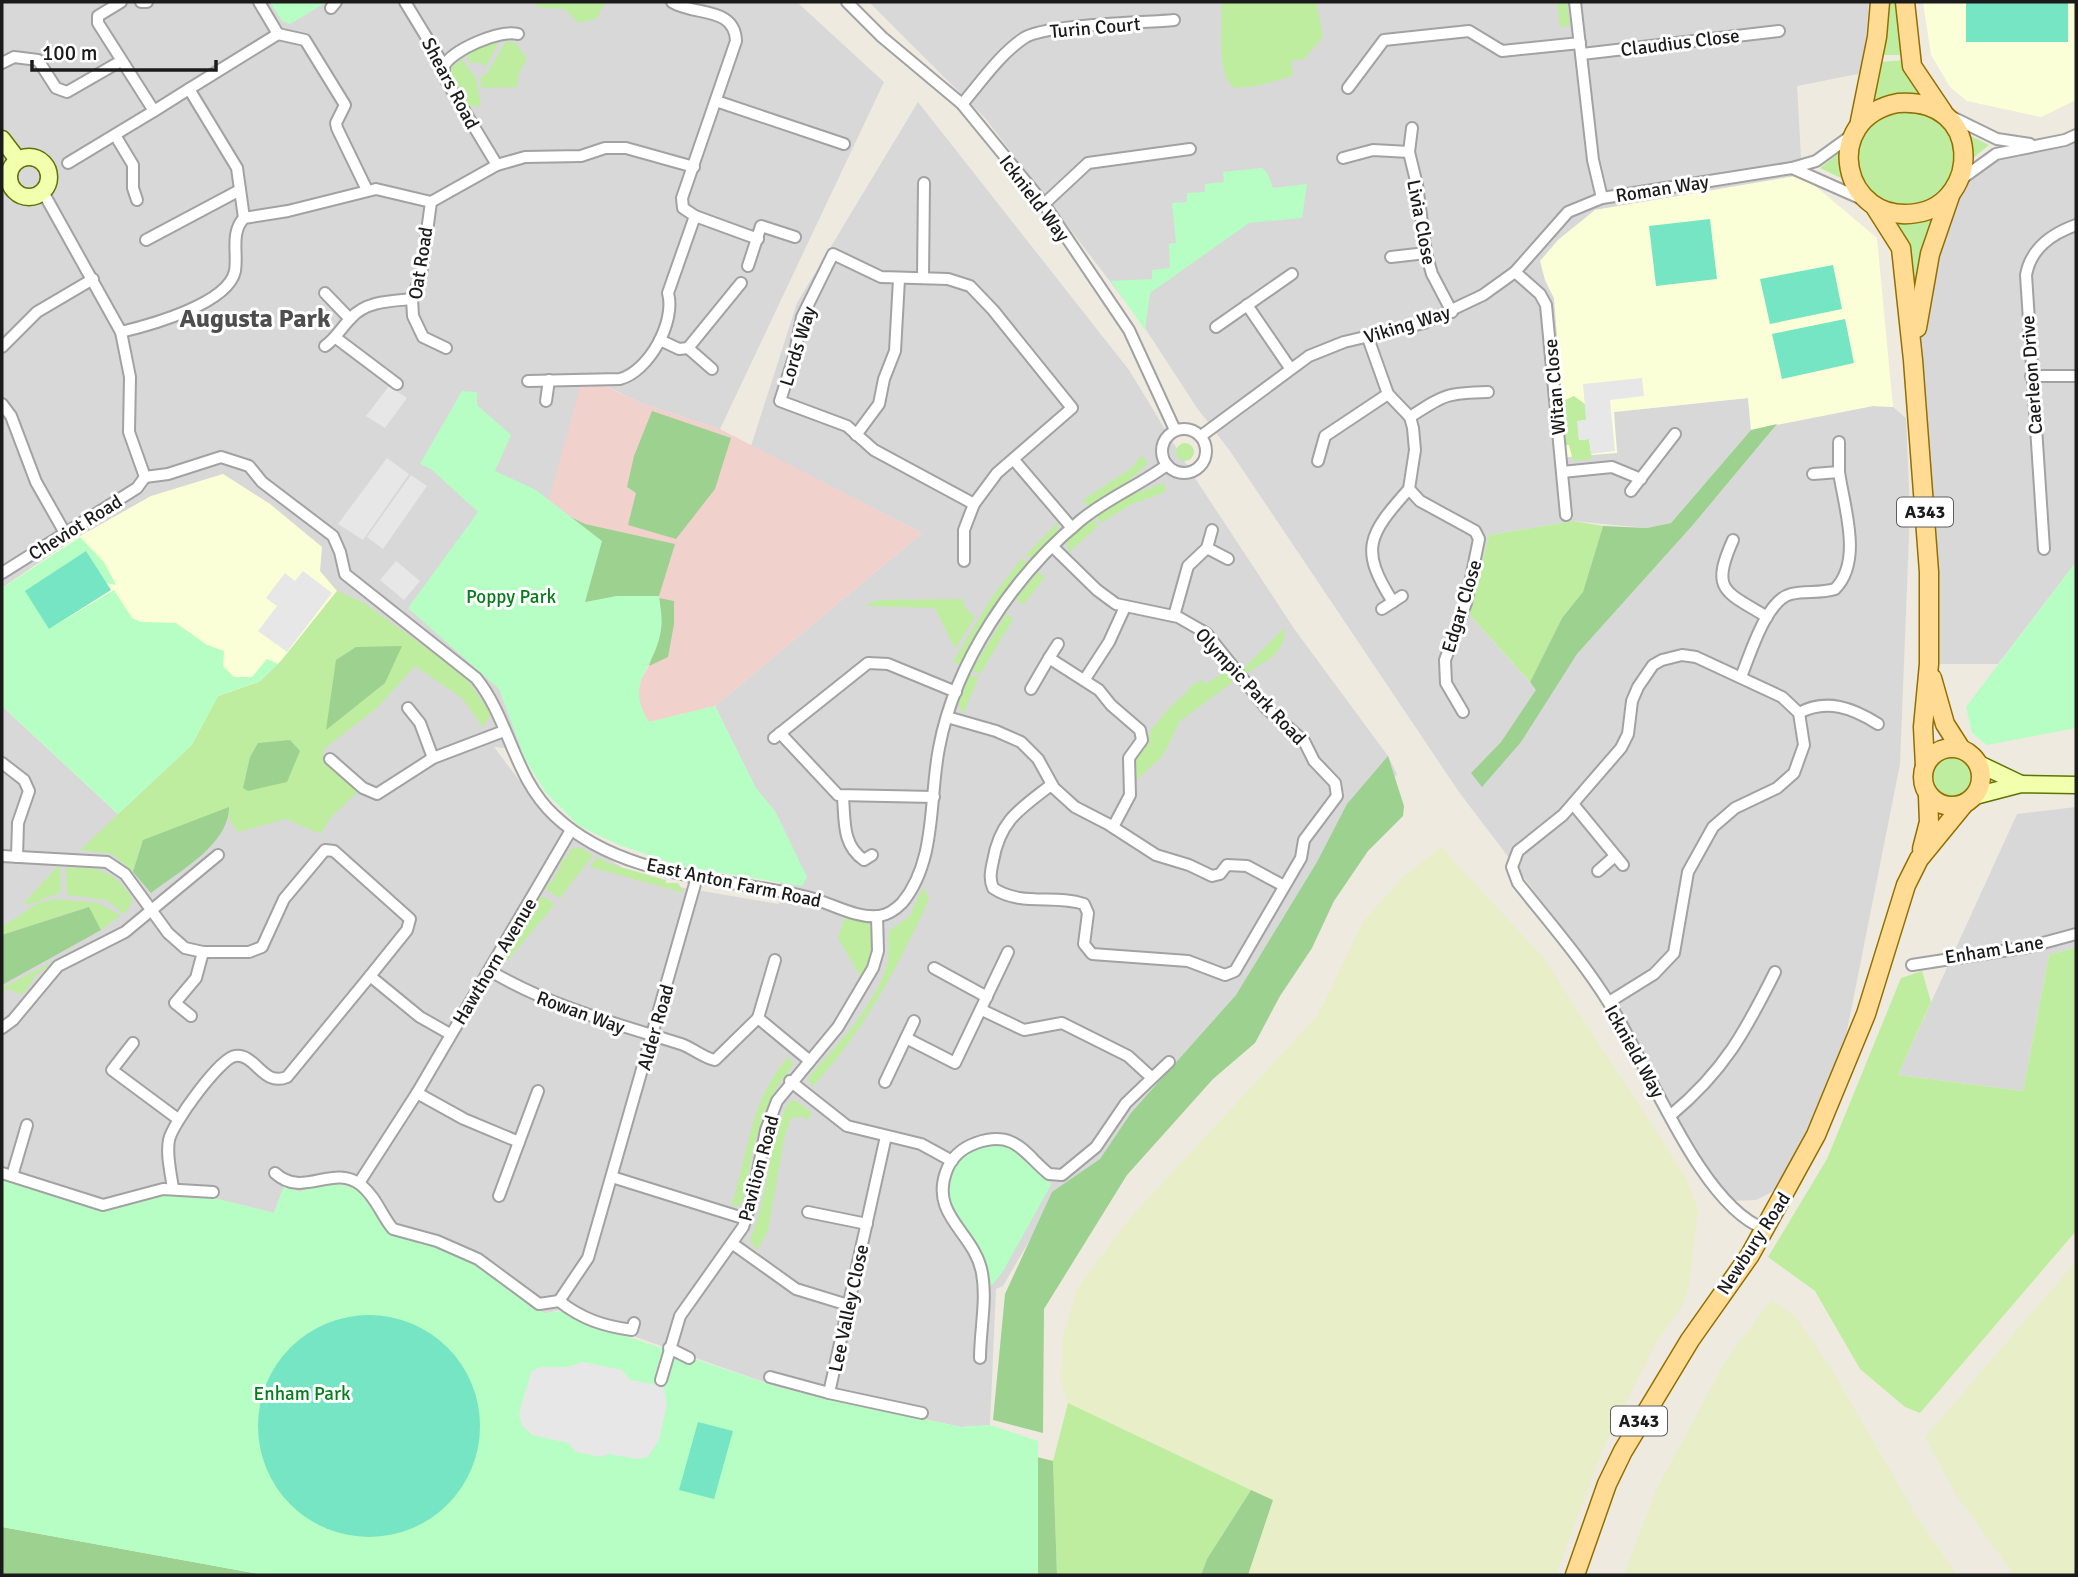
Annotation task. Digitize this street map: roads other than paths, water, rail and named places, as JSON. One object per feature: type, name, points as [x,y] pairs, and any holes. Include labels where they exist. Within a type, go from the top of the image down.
[{"type":"main road","name":"A343","points":[[1880,2],[1874,57],[1848,155],[1849,167],[1858,190],[1871,204],[1901,248],[1913,359],[1929,572],[1929,664],[1924,716],[1923,780],[1928,796]]},
{"type":"main road","name":"A343","points":[[1905,2],[1912,66],[1959,134],[1963,150],[1955,187],[1924,279],[1913,359]]},
{"type":"main road","points":[[1856,128],[1877,110],[1898,103],[1916,104],[1945,113]]},
{"type":"main road","points":[[1871,204],[1898,214],[1919,213],[1936,206],[1955,187]]},
{"type":"main road","name":"A343","points":[[1929,664],[1945,724],[1961,749],[1977,763]]},
{"type":"main road","points":[[1925,766],[1937,752],[1952,747],[1961,749]]},
{"type":"main road","points":[[1928,796],[1948,807],[1970,800],[1980,780],[1977,763]]},
{"type":"main road","name":"Newbury Road","points":[[1575,1575],[1607,1484],[1623,1451],[1690,1340],[1765,1229],[1816,1135],[1843,1075],[1873,992],[1898,903],[1919,859],[1928,830],[1928,796]]},
{"type":"main road","name":"Newbury Road","points":[[1919,859],[1970,800]]},
{"type":"street","points":[[121,2],[97,20],[154,111]]},
{"type":"street","points":[[141,2],[147,2]]},
{"type":"street","points":[[259,2],[278,34]]},
{"type":"street","name":"Shears Road","points":[[405,2],[443,66],[444,77],[496,164]]},
{"type":"street","points":[[672,2],[707,7],[733,25],[736,34],[735,49],[682,198],[683,208],[695,216],[758,239]]},
{"type":"street","name":"Icknield Way","points":[[847,2],[882,37],[962,104],[1044,204],[1129,330],[1175,430]]},
{"type":"street","name":"Roman Way","points":[[1575,2],[1593,160],[1602,198],[1792,168]]},
{"type":"street","name":"Turin Court","points":[[962,104],[1009,50],[1026,36],[1066,29],[1174,20]]},
{"type":"street","name":"Claudius Close","points":[[1348,88],[1384,40],[1469,31],[1502,51],[1581,49],[1779,30]]},
{"type":"street","points":[[443,66],[451,58],[490,36],[506,32],[519,34]]},
{"type":"street","points":[[68,163],[278,34],[294,35],[304,40],[345,105],[337,128],[367,190]]},
{"type":"street","points":[[2,63],[14,57],[38,60],[56,88],[67,92],[121,61]]},
{"type":"street","points":[[121,332],[185,312],[225,287],[234,274],[236,233],[244,218],[237,169],[188,89]]},
{"type":"street","points":[[716,101],[844,144]]},
{"type":"street","points":[[1945,113],[1997,139],[2040,145]]},
{"type":"street","name":"Livia Close","points":[[1412,128],[1409,152],[1417,185],[1426,253],[1432,274],[1452,312]]},
{"type":"street","points":[[1792,168],[1816,161],[1856,128]]},
{"type":"street","points":[[115,135],[133,165],[137,200]]},
{"type":"street","points":[[1955,187],[1987,158],[2076,135]]},
{"type":"street","points":[[2,139],[18,160]]},
{"type":"street","points":[[244,218],[297,209],[367,190],[383,189],[431,202],[496,164],[526,157],[581,156],[617,147],[645,151],[694,167]]},
{"type":"street","points":[[1044,204],[1088,163],[1190,149]]},
{"type":"street","points":[[1343,158],[1373,150],[1409,152]]},
{"type":"street","points":[[31,157],[47,167],[49,180],[43,192],[29,197],[8,194],[10,171],[18,160],[31,157]]},
{"type":"street","points":[[1792,168],[1871,204]]},
{"type":"street","points":[[923,278],[924,183]]},
{"type":"street","points":[[146,240],[240,190]]},
{"type":"street","points":[[43,192],[121,332],[130,377],[129,432],[145,477]]},
{"type":"street","name":"Viking Way","points":[[1201,436],[1290,368],[1344,342],[1368,338],[1452,312],[1483,296],[1515,272],[1559,220],[1602,198]]},
{"type":"street","name":"Oat Road","points":[[431,202],[421,275],[412,299],[413,316],[423,337],[446,348]]},
{"type":"street","points":[[528,381],[600,379],[633,375],[660,340],[672,305],[668,293],[695,216]]},
{"type":"street","name":"Caerleon Drive","points":[[2044,549],[2025,285],[2028,264],[2043,242],[2076,225]]},
{"type":"street","points":[[748,266],[761,226],[795,237]]},
{"type":"street","points":[[1391,257],[1426,253]]},
{"type":"street","name":"Lords Way","points":[[964,561],[964,530],[974,504],[986,484],[1072,408],[975,290],[948,279],[898,279],[873,274],[833,254],[802,317],[794,358],[780,401],[840,423],[874,450],[974,504]]},
{"type":"street","name":"Witan Close","points":[[1515,272],[1540,294],[1546,305],[1566,515]]},
{"type":"street","points":[[1216,327],[1292,274]]},
{"type":"street","points":[[3,344],[37,312],[93,279]]},
{"type":"street","points":[[856,435],[879,404],[884,379],[895,351],[898,279]]},
{"type":"street","points":[[660,340],[679,349],[688,348],[741,283]]},
{"type":"street","points":[[325,293],[350,318]]},
{"type":"street","points":[[325,346],[336,338],[350,318],[372,304],[412,299]]},
{"type":"street","points":[[1247,304],[1290,368]]},
{"type":"street","points":[[336,338],[397,384]]},
{"type":"street","points":[[1368,338],[1388,394],[1410,417],[1415,450],[1409,489],[1392,507],[1371,543],[1374,573],[1397,599],[1382,609]]},
{"type":"street","points":[[688,348],[712,369]]},
{"type":"street","points":[[2031,376],[2076,376]]},
{"type":"street","points":[[546,401],[549,380]]},
{"type":"street","points":[[1410,417],[1436,398],[1451,394],[1488,392]]},
{"type":"street","points":[[1318,461],[1325,436],[1388,394]]},
{"type":"street","points":[[2,404],[11,416],[40,489],[65,533]]},
{"type":"street","points":[[1189,429],[1201,436],[1207,452],[1199,468],[1182,473],[1167,465],[1163,446],[1175,430],[1189,429]]},
{"type":"street","points":[[1631,491],[1675,434]]},
{"type":"street","points":[[1741,677],[1767,617],[1778,600],[1787,595],[1828,591],[1842,580],[1848,565],[1849,545],[1839,472],[1839,442]]},
{"type":"street","name":"East Anton Farm Road","points":[[145,477],[168,474],[221,457],[249,466],[262,482],[333,537],[345,574],[476,678],[491,699],[527,782],[551,813],[571,830],[619,855],[697,877],[792,893],[877,916]]},
{"type":"street","points":[[1013,460],[1072,528]]},
{"type":"street","points":[[877,916],[891,911],[907,894],[926,844],[939,748],[947,717],[956,692],[998,615],[1053,547],[1072,528],[1108,500],[1167,465]]},
{"type":"street","points":[[1562,472],[1612,467],[1641,479]]},
{"type":"street","points":[[1813,474],[1839,472]]},
{"type":"street","name":"Cheviot Road","points":[[2,573],[137,488],[145,477]]},
{"type":"street","name":"Edgar Close","points":[[1409,489],[1420,501],[1475,531],[1479,539],[1466,603],[1445,660],[1446,683],[1463,712]]},
{"type":"street","points":[[1174,616],[1188,566],[1207,548],[1212,530]]},
{"type":"street","points":[[1733,540],[1721,567],[1723,584],[1727,592],[1767,617]]},
{"type":"street","name":"Olympic Park Road","points":[[1051,785],[1002,828],[997,838],[990,881],[998,891],[1029,899],[1062,899],[1084,904],[1088,913],[1084,944],[1092,954],[1188,961],[1218,974],[1232,974],[1302,857],[1304,840],[1336,799],[1336,785],[1314,761],[1302,738],[1271,713],[1210,637],[1174,616],[1125,607],[1097,590],[1053,547]]},
{"type":"street","points":[[1207,548],[1228,559]]},
{"type":"street","points":[[1085,679],[1105,649],[1125,607]]},
{"type":"street","points":[[1031,689],[1058,644]]},
{"type":"street","points":[[1609,1002],[1654,974],[1674,953],[1688,872],[1713,827],[1742,803],[1777,788],[1794,774],[1804,745],[1799,713],[1782,697],[1688,655],[1668,657],[1656,663],[1634,694],[1624,743],[1573,804],[1623,865]]},
{"type":"street","points":[[1049,658],[1085,679],[1136,724],[1142,735],[1128,761],[1129,800],[1113,827]]},
{"type":"street","points":[[933,797],[843,797],[777,735],[868,663],[888,664],[956,692]]},
{"type":"street","points":[[1799,713],[1819,704],[1834,705],[1878,724]]},
{"type":"street","points":[[408,708],[419,723],[433,758]]},
{"type":"street","points":[[947,717],[996,731],[1021,742],[1038,759],[1051,785],[1075,807],[1113,827],[1156,855],[1189,865],[1210,876],[1220,874],[1227,865],[1241,864],[1284,886]]},
{"type":"street","points":[[330,760],[363,788],[377,794],[433,758],[504,731]]},
{"type":"street","points":[[1977,763],[2021,784]]},
{"type":"street","points":[[2,764],[26,782],[29,791],[18,823],[17,858]]},
{"type":"street","points":[[1970,800],[2021,784],[2076,785]]},
{"type":"street","points":[[843,797],[845,834],[852,852],[864,860],[873,855]]},
{"type":"street","name":"Icknield Way","points":[[1573,804],[1518,851],[1512,864],[1518,883],[1609,1002],[1671,1115],[1719,1194],[1748,1222],[1765,1229]]},
{"type":"street","name":"Hawthorn Avenue","points":[[359,1184],[417,1093],[571,830]]},
{"type":"street","points":[[2,856],[107,862],[125,874],[177,942],[203,952],[260,949],[289,892],[315,859],[331,849],[381,890],[410,919],[407,930],[289,1075],[281,1079],[271,1078],[245,1058],[232,1056],[178,1119],[168,1145],[173,1189]]},
{"type":"street","points":[[2,1028],[15,1017],[54,970],[70,958],[125,932],[218,855]]},
{"type":"street","points":[[1598,871],[1615,856]]},
{"type":"street","name":"Alder Road","points":[[559,1301],[585,1265],[697,877]]},
{"type":"street","name":"Pavilion Road","points":[[661,1380],[669,1348],[688,1303],[733,1244],[746,1219],[769,1121],[790,1081],[810,1062],[850,1010],[873,968],[878,951],[877,916]]},
{"type":"street","name":"Enham Lane","points":[[1912,965],[2028,947],[2076,934]]},
{"type":"street","points":[[191,1016],[175,1003],[196,978],[203,952]]},
{"type":"street","points":[[906,1038],[955,1063],[1008,953]]},
{"type":"street","points":[[775,960],[758,1018],[810,1062]]},
{"type":"street","points":[[934,968],[987,997]]},
{"type":"street","name":"Rowan Way","points":[[490,971],[542,999],[691,1048],[715,1060],[758,1018]]},
{"type":"street","points":[[1671,1115],[1701,1091],[1721,1068],[1738,1043],[1775,972]]},
{"type":"street","points":[[370,976],[420,1017],[450,1034]]},
{"type":"street","points":[[982,1010],[1024,1030],[1062,1023],[1128,1056],[1151,1077]]},
{"type":"street","points":[[885,1082],[914,1021]]},
{"type":"street","points":[[133,1043],[112,1070],[178,1119]]},
{"type":"street","points":[[980,1359],[983,1282],[981,1267],[969,1242],[947,1215],[942,1198],[943,1180],[952,1161],[971,1145],[1001,1140],[1026,1150],[1049,1174],[1062,1175],[1096,1147],[1126,1103],[1169,1062]]},
{"type":"street","points":[[790,1081],[842,1123],[921,1144],[952,1161]]},
{"type":"street","points":[[499,1196],[538,1091]]},
{"type":"street","points":[[417,1093],[464,1119],[519,1142]]},
{"type":"street","points":[[27,1125],[7,1174],[103,1205],[173,1189],[213,1192]]},
{"type":"street","name":"Lee Valley Close","points":[[830,1393],[886,1136]]},
{"type":"street","points":[[275,1173],[284,1181],[295,1185],[324,1178],[359,1184],[376,1200],[395,1231],[437,1241],[467,1253],[492,1267],[539,1304],[559,1301],[583,1318],[609,1327],[632,1330],[634,1323]]},
{"type":"street","points":[[612,1177],[746,1219]]},
{"type":"street","name":"Lee Valley Close","points":[[808,1212],[867,1224]]},
{"type":"street","points":[[733,1244],[796,1289],[848,1305]]},
{"type":"street","points":[[669,1348],[689,1358]]},
{"type":"street","name":"Lee Valley Close","points":[[770,1377],[922,1413]]},
{"type":"district","name":"Augusta Park","points":[[255,318]]},
{"type":"park label","name":"Poppy Park","points":[[511,596]]},
{"type":"park label","name":"Enham Park","points":[[302,1393]]}]
